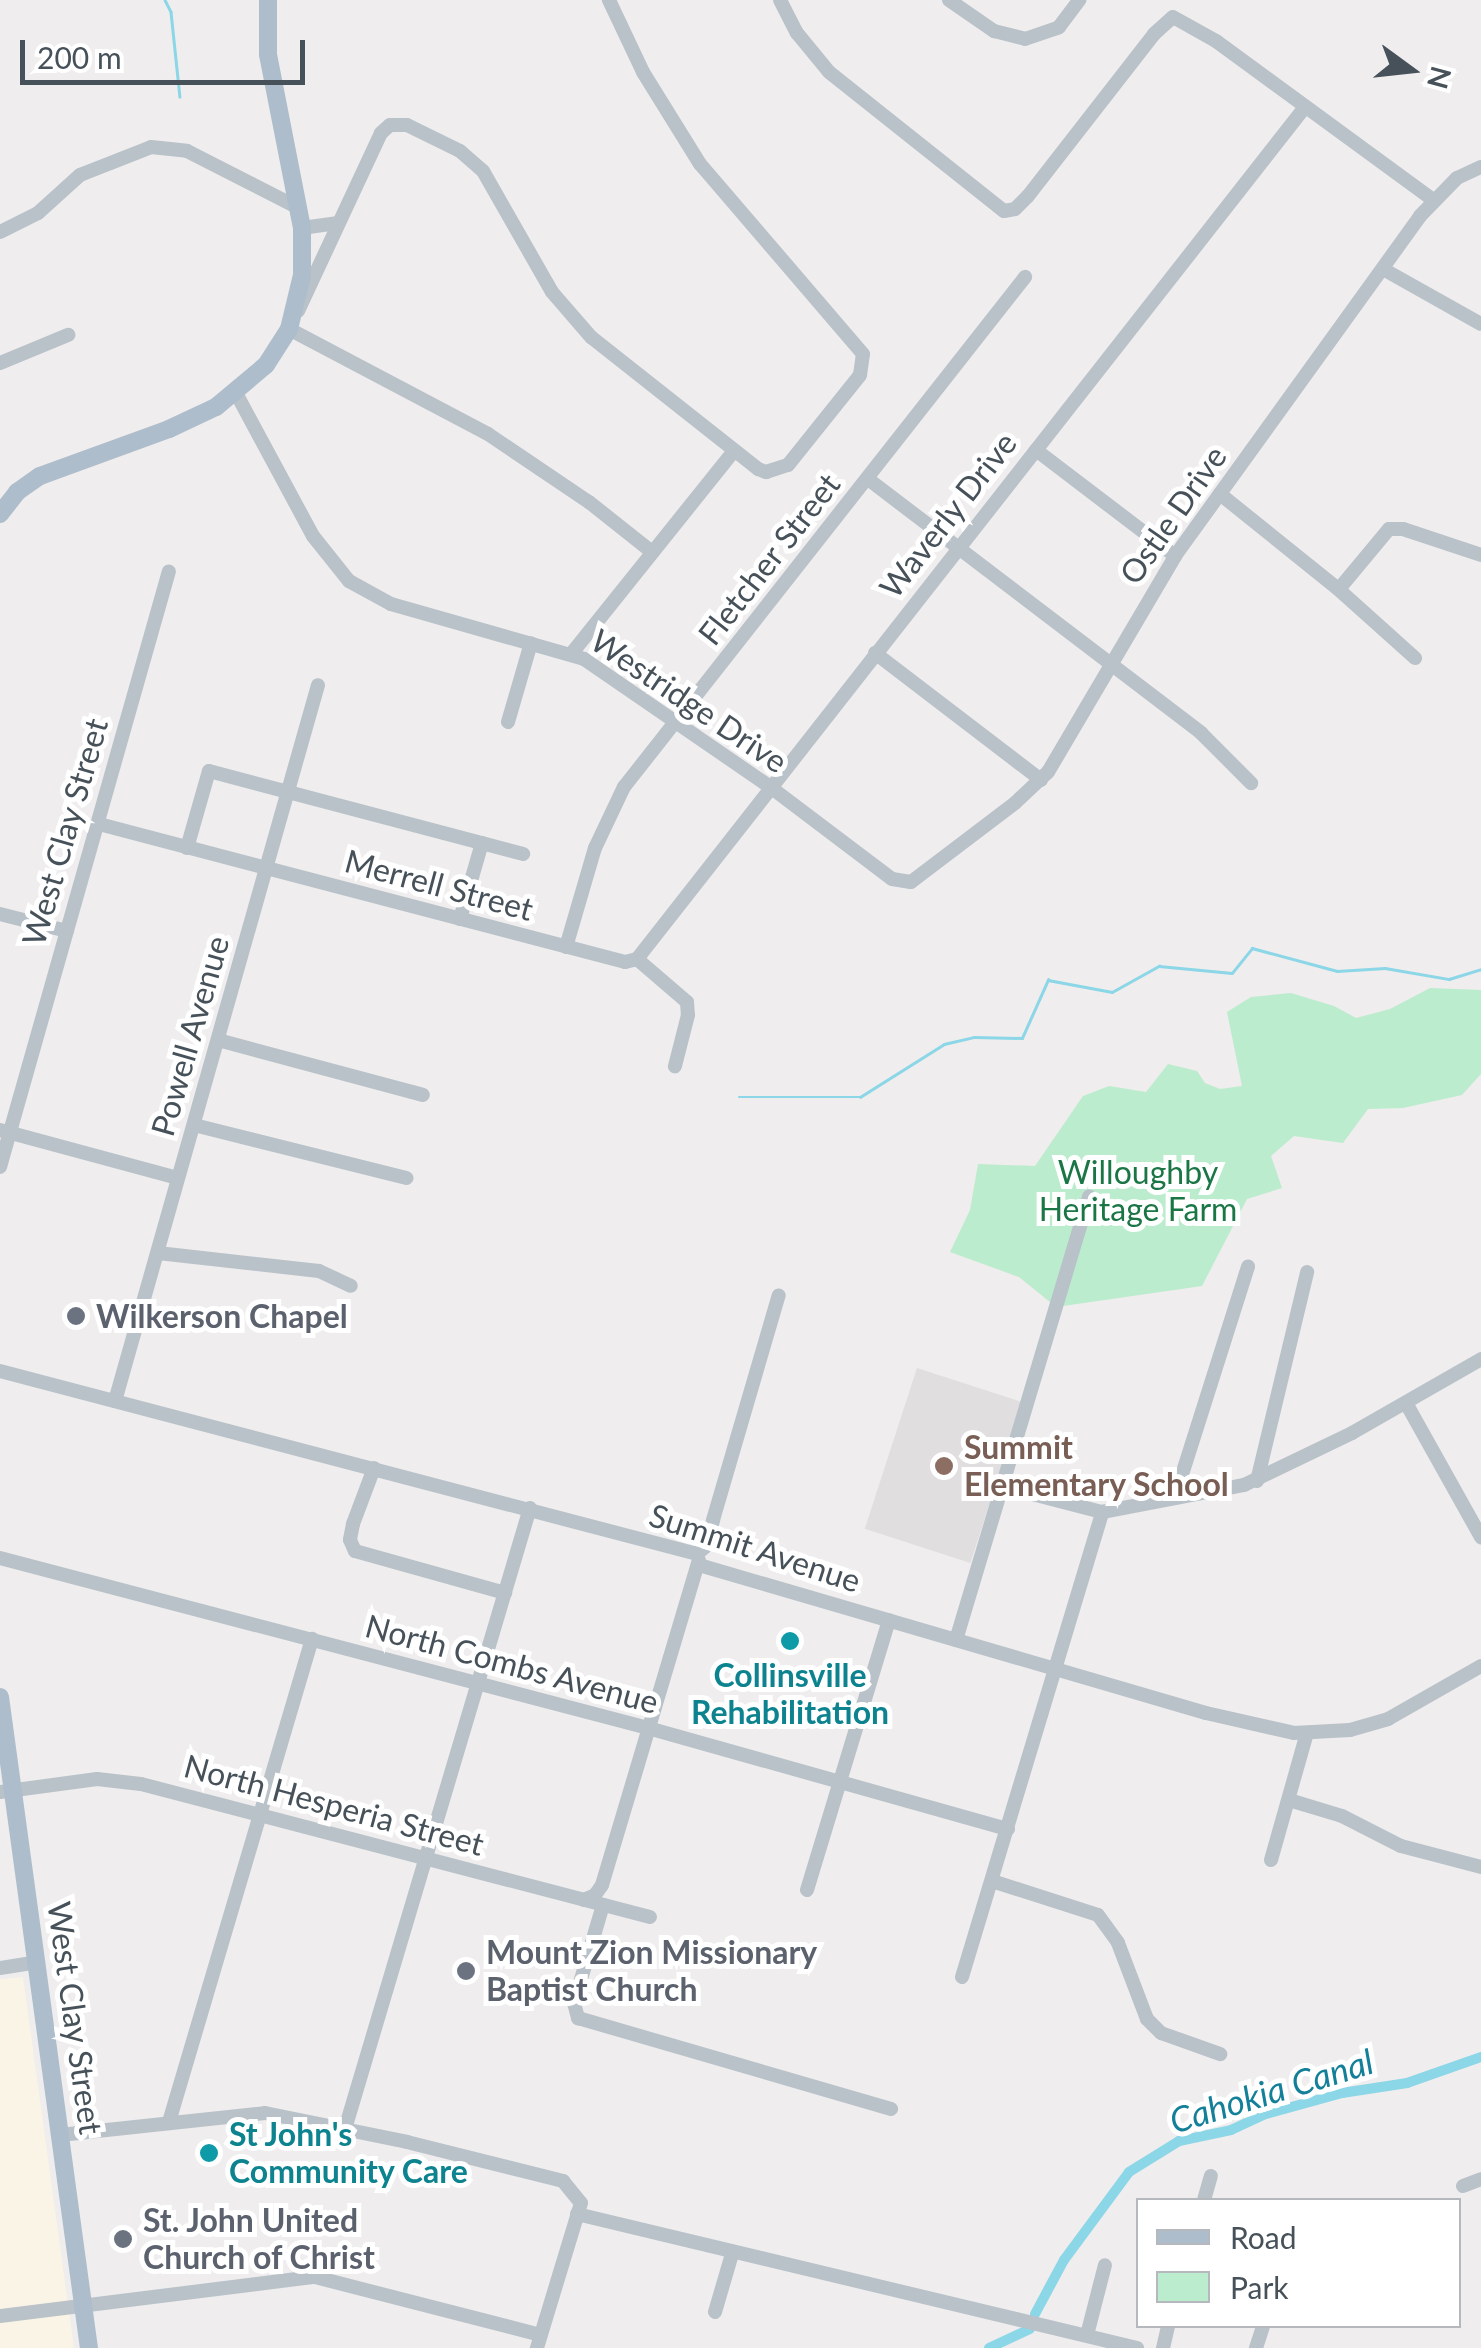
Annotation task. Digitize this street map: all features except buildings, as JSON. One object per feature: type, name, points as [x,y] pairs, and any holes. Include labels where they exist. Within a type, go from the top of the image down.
[{"type":"main road","points":[[0,514],[17,492],[40,476],[192,420],[236,393],[266,366],[292,323],[302,275],[302,228],[268,54],[268,0]]},
{"type":"main road","name":"West Clay Street","points":[[0,1697],[7,1791],[37,1962],[89,2348]]},
{"type":"street","points":[[608,0],[643,72],[700,164],[863,354],[860,375],[788,465],[766,472],[734,451],[576,324],[552,292],[492,184],[473,161],[444,141],[407,126],[385,128],[292,323],[488,434],[574,491],[652,552]]},
{"type":"street","points":[[780,0],[797,33],[830,72],[981,196],[1007,212],[1028,196],[1170,18],[1181,20],[1216,41],[1433,200]]},
{"type":"street","points":[[949,0],[994,31],[1025,39],[1059,28],[1080,0]]},
{"type":"street","name":"Waverly Drive","points":[[637,959],[1305,107]]},
{"type":"street","points":[[0,232],[38,212],[80,175],[152,147],[187,152],[299,208]]},
{"type":"street","name":"Ostle Drive","points":[[903,883],[916,879],[1041,780],[1175,556],[1433,200],[1456,178],[1481,167]]},
{"type":"street","points":[[302,228],[337,224]]},
{"type":"street","points":[[1383,268],[1481,324]]},
{"type":"street","name":"Fletcher Street","points":[[566,947],[608,817],[624,788],[1025,277]]},
{"type":"street","points":[[0,363],[68,335]]},
{"type":"street","name":"Westridge Drive","points":[[236,393],[313,536],[349,580],[391,604],[572,654],[770,786],[903,883]]},
{"type":"street","points":[[1036,450],[1175,556]]},
{"type":"street","points":[[572,654],[734,451]]},
{"type":"street","points":[[868,479],[1202,733],[1251,783]]},
{"type":"street","points":[[1220,494],[1339,589],[1415,658]]},
{"type":"street","points":[[1339,589],[1374,542],[1389,530],[1403,529],[1481,554]]},
{"type":"street","name":"West Clay Street","points":[[0,1167],[5,1132],[67,931],[169,571]]},
{"type":"street","points":[[508,722],[531,643]]},
{"type":"street","points":[[875,653],[1041,780]]},
{"type":"street","name":"Powell Avenue","points":[[115,1401],[318,686]]},
{"type":"street","points":[[187,848],[209,771],[523,854]]},
{"type":"street","name":"Merrell Street","points":[[98,824],[625,962],[637,959]]},
{"type":"street","points":[[460,919],[482,843]]},
{"type":"street","points":[[0,914],[67,931]]},
{"type":"street","points":[[637,959],[687,1002],[688,1015],[675,1066]]},
{"type":"street","points":[[218,1040],[422,1094]]},
{"type":"street","points":[[194,1124],[406,1178]]},
{"type":"street","points":[[5,1132],[178,1178]]},
{"type":"street","points":[[956,1640],[1089,1196]]},
{"type":"street","points":[[158,1252],[319,1271],[351,1286]]},
{"type":"street","points":[[1182,1496],[1180,1481],[1248,1266]]},
{"type":"street","points":[[1257,1480],[1308,1272]]},
{"type":"street","points":[[584,1900],[602,1886],[779,1295]]},
{"type":"street","points":[[1002,1486],[1102,1512],[1257,1480],[1406,1403],[1481,1359]]},
{"type":"street","name":"Summit Avenue","points":[[0,1370],[530,1508],[956,1640],[1216,1715],[1306,1734],[1350,1730],[1388,1719],[1444,1691],[1481,1666]]},
{"type":"street","points":[[1406,1403],[1481,1537]]},
{"type":"street","points":[[374,1468],[352,1524],[350,1540],[355,1551],[505,1593]]},
{"type":"street","points":[[345,2129],[429,1858],[530,1508]]},
{"type":"street","points":[[962,1977],[1102,1512]]},
{"type":"street","name":"North Combs Avenue","points":[[0,1558],[648,1728],[1008,1829]]},
{"type":"street","points":[[807,1890],[888,1620]]},
{"type":"street","points":[[169,2122],[312,1640]]},
{"type":"street","points":[[1272,1860],[1306,1734]]},
{"type":"street","name":"North Hesperia Street","points":[[7,1791],[119,1780],[650,1917]]},
{"type":"street","points":[[1290,1800],[1342,1816],[1401,1846],[1481,1867]]},
{"type":"street","points":[[992,1881],[1082,1906],[1098,1915],[1118,1943],[1146,2020],[1162,2032],[1220,2054]]},
{"type":"street","points":[[602,1905],[574,2014],[583,2020],[891,2108]]},
{"type":"street","points":[[0,1968],[37,1962]]},
{"type":"street","points":[[0,2316],[315,2277],[539,2342],[581,2200],[563,2181],[265,2113],[60,2135]]},
{"type":"street","points":[[1205,2198],[1211,2176]]},
{"type":"street","points":[[1463,2186],[1481,2179]]},
{"type":"street","points":[[577,2214],[1083,2339],[1138,2348]]},
{"type":"street","points":[[715,2312],[732,2254]]},
{"type":"street","points":[[1083,2339],[1105,2265]]},
{"type":"shaded area","name":"Summit Elementary School","points":[[917,1368],[1023,1402],[970,1563],[865,1529]]},
{"type":"shaded area","points":[[23,1977],[74,2348],[0,2348],[0,1979]]},
{"type":"green space","name":"Willoughby Heritage Farm","points":[[1430,988],[1481,990],[1481,1074],[1462,1095],[1403,1108],[1368,1109],[1343,1143],[1294,1136],[1271,1156],[1282,1188],[1247,1199],[1202,1286],[1056,1307],[1019,1277],[950,1252],[970,1210],[978,1164],[1035,1166],[1083,1096],[1109,1086],[1146,1092],[1168,1064],[1197,1071],[1205,1083],[1220,1089],[1242,1086],[1227,1012],[1251,997],[1291,993],[1334,1006],[1356,1018],[1390,1009]]},
{"type":"waterway","points":[[165,0],[171,12],[180,97]]},
{"type":"waterway","points":[[739,1097],[860,1097],[944,1044],[974,1037],[1022,1038],[1048,980],[1112,992],[1159,966],[1232,973],[1252,948],[1337,971],[1385,968],[1449,979],[1481,969]]},
{"type":"waterway","name":"Cahokia Canal","points":[[1035,2314],[1064,2260],[1129,2172],[1179,2141],[1231,2130],[1266,2114],[1342,2093],[1407,2083],[1481,2057]]},
{"type":"waterway","name":"Cahokia Canal","points":[[989,2348],[1030,2329]]},
{"type":"place","name":"Wilkerson Chapel","points":[[76,1316]]},
{"type":"place","name":"Summit Elementary School","points":[[944,1466]]},
{"type":"place","name":"Collinsville Rehabilitation","points":[[790,1641]]},
{"type":"place","name":"Mount Zion Missionary Baptist Church","points":[[466,1971]]},
{"type":"place","name":"St John's Community Care","points":[[209,2153]]},
{"type":"place","name":"St. John United Church of Christ","points":[[123,2239]]}]
